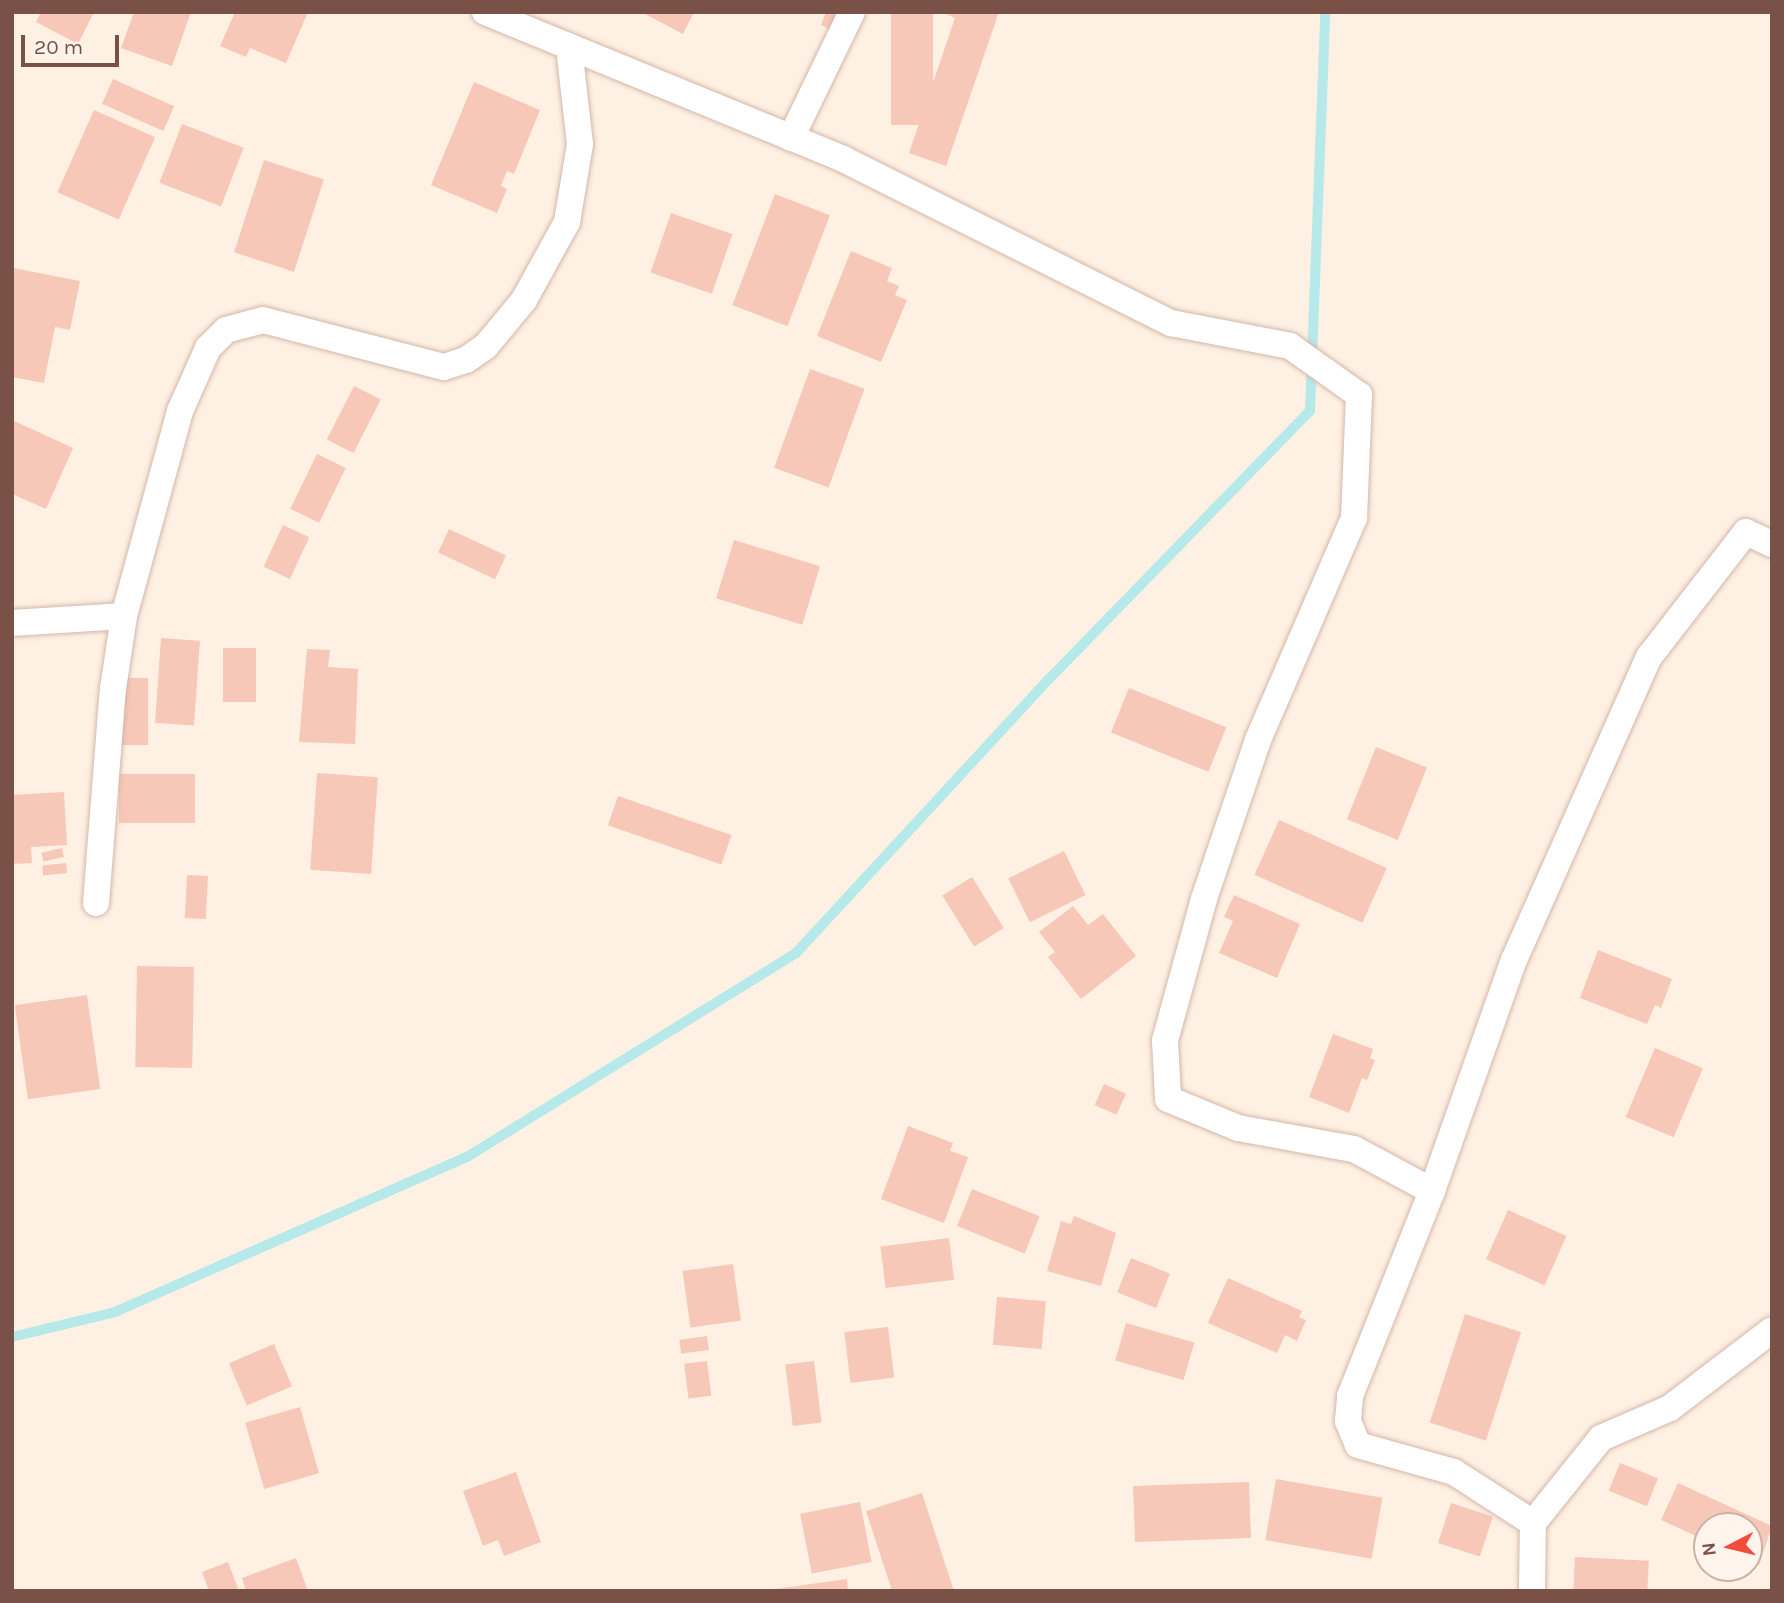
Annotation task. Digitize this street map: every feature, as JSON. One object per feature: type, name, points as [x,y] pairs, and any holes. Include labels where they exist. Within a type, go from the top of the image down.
[{"type":"street","points":[[485,12],[844,159],[1171,323],[1290,346],[1360,395],[1354,518],[1258,740],[1204,899],[1165,1041],[1168,1100],[1238,1128],[1354,1149],[1432,1191]]},
{"type":"street","points":[[791,138],[852,12]]},
{"type":"street","points":[[96,903],[113,689],[124,616],[180,411],[208,348],[226,330],[263,320],[285,323],[407,361],[444,367],[466,360],[486,346],[524,300],[567,222],[580,144],[569,48]]},
{"type":"street","points":[[1533,1523],[1454,1472],[1379,1454],[1358,1445],[1350,1435],[1350,1395],[1432,1191],[1514,960],[1648,657],[1746,532],[1772,544]]},
{"type":"street","points":[[12,623],[124,616]]},
{"type":"street","points":[[1532,1591],[1533,1523],[1601,1438],[1670,1408],[1772,1330]]},
{"type":"building","points":[[41,12],[94,12],[78,44],[36,22]]},
{"type":"building","points":[[134,12],[191,12],[172,66],[121,48]]},
{"type":"building","points":[[235,12],[308,12],[286,63],[250,48],[246,57],[220,46]]},
{"type":"building","points":[[641,12],[694,12],[683,34]]},
{"type":"building","points":[[826,12],[837,12],[830,29],[821,25]]},
{"type":"building","points":[[891,12],[933,12],[933,125],[891,125]]},
{"type":"building","points":[[942,12],[999,12],[946,166],[909,153],[955,18]]},
{"type":"building","points":[[113,79],[174,106],[163,131],[102,104]]},
{"type":"building","points":[[474,82],[540,110],[514,174],[507,171],[501,186],[507,189],[497,213],[431,185]]},
{"type":"building","points":[[94,110],[155,137],[119,219],[57,192]]},
{"type":"building","points":[[182,124],[244,148],[221,206],[159,183]]},
{"type":"building","points":[[264,160],[324,179],[294,272],[234,252]]},
{"type":"building","points":[[775,194],[830,215],[787,326],[732,305]]},
{"type":"building","points":[[671,213],[732,234],[712,294],[650,273]]},
{"type":"building","points":[[851,251],[892,268],[887,281],[899,286],[895,295],[907,300],[881,362],[817,336]]},
{"type":"building","points":[[13,268],[80,281],[70,330],[55,327],[44,383],[12,377]]},
{"type":"building","points":[[810,369],[865,389],[829,488],[774,468]]},
{"type":"building","points":[[354,386],[381,400],[353,453],[327,439]]},
{"type":"building","points":[[12,420],[73,448],[46,509],[12,494]]},
{"type":"building","points":[[317,454],[346,468],[319,523],[290,509]]},
{"type":"building","points":[[283,525],[309,537],[290,579],[264,567]]},
{"type":"building","points":[[449,529],[506,556],[495,579],[438,553]]},
{"type":"building","points":[[734,540],[820,566],[802,625],[716,598]]},
{"type":"building","points":[[161,638],[200,641],[194,726],[155,723]]},
{"type":"building","points":[[223,648],[256,648],[256,702],[223,702]]},
{"type":"building","points":[[307,649],[330,650],[328,667],[358,669],[355,744],[299,742]]},
{"type":"building","points":[[121,678],[148,678],[148,745],[121,745]]},
{"type":"building","points":[[1129,688],[1226,727],[1208,772],[1111,733]]},
{"type":"building","points":[[1376,747],[1427,768],[1398,840],[1347,819]]},
{"type":"building","points":[[317,773],[378,777],[371,874],[310,870]]},
{"type":"building","points":[[119,774],[195,774],[195,823],[119,823]]},
{"type":"building","points":[[64,792],[67,845],[31,847],[32,863],[12,864],[12,795]]},
{"type":"building","points":[[618,796],[731,835],[721,864],[608,825]]},
{"type":"building","points":[[1279,820],[1387,868],[1362,923],[1255,875]]},
{"type":"building","points":[[62,848],[64,857],[44,861],[42,853]]},
{"type":"building","points":[[1064,851],[1085,895],[1030,922],[1008,878]]},
{"type":"building","points":[[66,863],[67,873],[43,875],[42,866]]},
{"type":"building","points":[[187,875],[208,876],[206,919],[185,918]]},
{"type":"building","points":[[972,877],[1004,928],[974,946],[942,896]]},
{"type":"building","points":[[1234,895],[1300,924],[1277,978],[1219,953],[1233,921],[1224,917]]},
{"type":"building","points":[[1073,906],[1088,925],[1103,914],[1136,956],[1081,999],[1048,957],[1055,952],[1039,932]]},
{"type":"building","points":[[1598,950],[1672,979],[1661,1008],[1655,1005],[1647,1024],[1580,998]]},
{"type":"building","points":[[137,966],[194,967],[192,1068],[135,1067]]},
{"type":"building","points":[[87,995],[100,1089],[28,1099],[15,1005]]},
{"type":"building","points":[[1333,1034],[1373,1049],[1370,1058],[1375,1060],[1367,1080],[1362,1078],[1349,1113],[1309,1097]]},
{"type":"building","points":[[1655,1048],[1703,1068],[1674,1137],[1626,1117]]},
{"type":"building","points":[[1104,1084],[1126,1094],[1117,1115],[1095,1105]]},
{"type":"building","points":[[908,1126],[953,1143],[950,1151],[968,1157],[944,1223],[881,1199]]},
{"type":"building","points":[[972,1189],[1040,1216],[1025,1253],[957,1226]]},
{"type":"building","points":[[1508,1210],[1566,1236],[1545,1285],[1486,1259]]},
{"type":"building","points":[[1074,1216],[1116,1233],[1101,1286],[1047,1271],[1061,1221],[1071,1224]]},
{"type":"building","points":[[949,1238],[954,1280],[886,1288],[881,1246]]},
{"type":"building","points":[[1131,1258],[1170,1274],[1156,1308],[1117,1292]]},
{"type":"building","points":[[733,1264],[741,1320],[690,1328],[682,1271]]},
{"type":"building","points":[[1228,1278],[1302,1311],[1299,1317],[1306,1320],[1297,1341],[1285,1335],[1277,1353],[1208,1323]]},
{"type":"building","points":[[997,1297],[1046,1301],[1042,1349],[993,1345]]},
{"type":"building","points":[[1465,1314],[1521,1332],[1486,1441],[1430,1422]]},
{"type":"building","points":[[1126,1323],[1194,1343],[1183,1380],[1115,1360]]},
{"type":"building","points":[[888,1327],[894,1378],[851,1383],[844,1332]]},
{"type":"building","points":[[707,1336],[709,1350],[681,1354],[679,1340]]},
{"type":"building","points":[[274,1344],[292,1386],[247,1405],[229,1363]]},
{"type":"building","points":[[707,1361],[711,1396],[688,1399],[684,1364]]},
{"type":"building","points":[[814,1361],[822,1423],[793,1426],[785,1365]]},
{"type":"building","points":[[300,1407],[319,1473],[264,1489],[245,1423]]},
{"type":"building","points":[[1620,1463],[1658,1478],[1647,1506],[1609,1491]]},
{"type":"building","points":[[516,1472],[541,1542],[504,1556],[498,1540],[483,1546],[463,1491]]},
{"type":"building","points":[[1276,1479],[1382,1498],[1372,1559],[1265,1540]]},
{"type":"building","points":[[1249,1482],[1251,1538],[1135,1542],[1133,1486]]},
{"type":"building","points":[[1678,1483],[1741,1512],[1693,1512],[1693,1535],[1661,1520]]},
{"type":"building","points":[[922,1493],[954,1591],[892,1591],[866,1511]]},
{"type":"building","points":[[860,1502],[872,1562],[812,1574],[800,1514]]},
{"type":"building","points":[[1451,1503],[1493,1517],[1480,1557],[1438,1543]]},
{"type":"building","points":[[1763,1522],[1772,1526],[1763,1553]]},
{"type":"building","points":[[1575,1557],[1649,1561],[1647,1591],[1573,1591]]},
{"type":"building","points":[[296,1558],[308,1591],[246,1591],[242,1578]]},
{"type":"building","points":[[228,1562],[239,1591],[209,1591],[202,1572]]},
{"type":"building","points":[[847,1579],[848,1591],[776,1591],[776,1589]]},
{"type":"waterway","points":[[12,1337],[115,1312],[467,1157],[796,953],[1052,676],[1310,411],[1325,12]]}]
